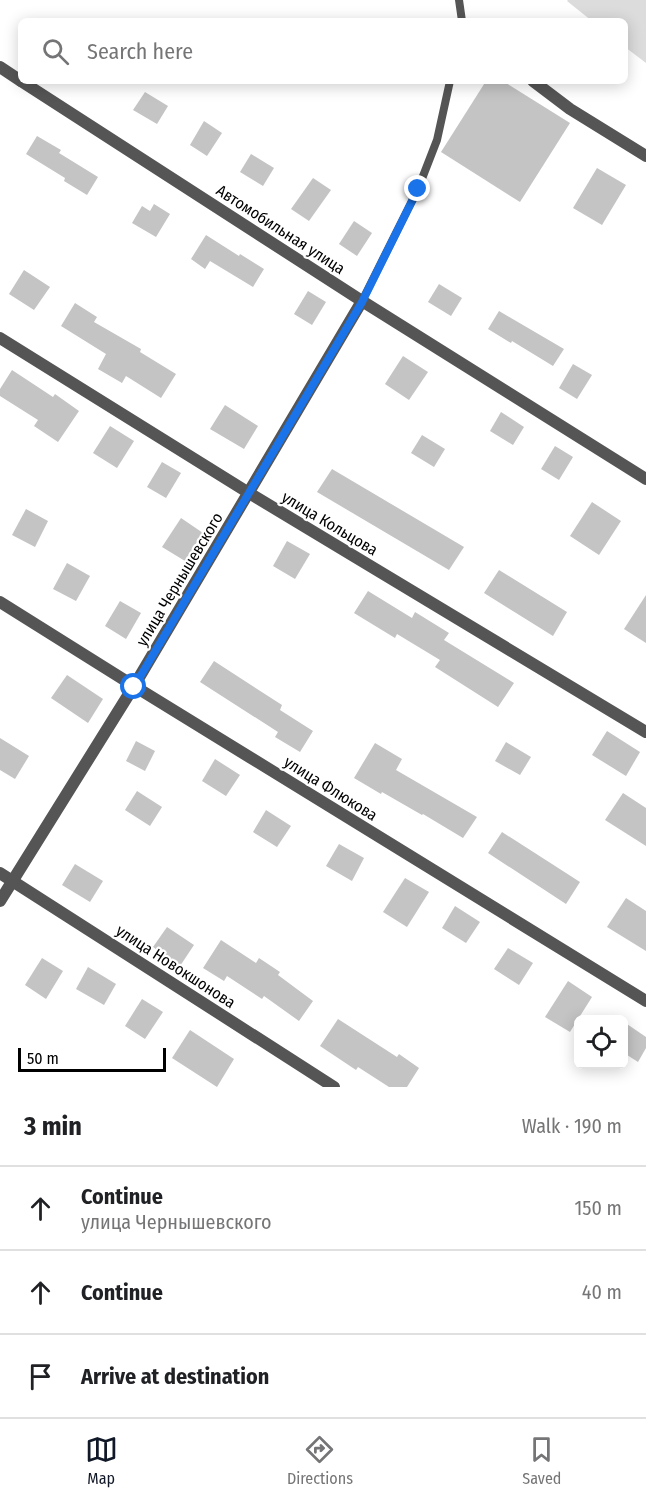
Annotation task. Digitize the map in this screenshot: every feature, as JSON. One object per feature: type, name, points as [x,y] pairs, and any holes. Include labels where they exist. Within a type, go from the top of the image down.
[{"type":"street","name":"Автомобильная улица","points":[[0,67],[18,79]]},
{"type":"street","name":"Автомобильная улица","points":[[26,84],[362,302],[646,479]]},
{"type":"street","points":[[537,84],[570,110],[646,156]]},
{"type":"street","name":"улица Чернышевского","points":[[0,901],[134,687],[362,302]]},
{"type":"street","name":"улица Кольцова","points":[[0,338],[249,493],[645,728]]},
{"type":"street","name":"улица Флюкова","points":[[0,602],[134,687],[646,1001]]},
{"type":"street","name":"улица Новокшонова","points":[[0,873],[334,1087]]},
{"type":"lane","points":[[459,0],[462,18]]},
{"type":"lane","points":[[362,302],[426,169],[437,140],[449,84]]},
{"type":"shaded area","points":[[646,0],[646,63],[628,49],[628,18],[588,18],[567,1]]},
{"type":"building","points":[[484,84],[508,84],[570,123],[520,202],[441,152]]},
{"type":"building","points":[[145,92],[168,106],[157,124],[133,110]]},
{"type":"building","points":[[204,121],[222,133],[207,156],[190,145]]},
{"type":"building","points":[[37,136],[61,150],[59,153],[98,177],[87,195],[64,181],[65,178],[26,154]]},
{"type":"building","points":[[251,154],[274,168],[263,186],[240,172]]},
{"type":"building","points":[[597,168],[626,185],[602,225],[573,208]]},
{"type":"building","points":[[313,178],[331,190],[309,221],[291,209]]},
{"type":"building","points":[[154,204],[170,214],[156,237],[132,223],[142,206],[150,211]]},
{"type":"building","points":[[354,221],[372,233],[357,256],[339,244]]},
{"type":"building","points":[[206,235],[264,269],[253,287],[210,261],[205,269],[191,259]]},
{"type":"building","points":[[24,270],[50,287],[34,310],[9,294]]},
{"type":"building","points":[[439,284],[462,298],[451,316],[428,302]]},
{"type":"building","points":[[308,291],[326,302],[312,325],[294,314]]},
{"type":"building","points":[[75,303],[97,317],[94,322],[141,349],[140,352],[176,374],[161,398],[126,376],[122,383],[98,369],[106,354],[61,326]]},
{"type":"building","points":[[499,311],[564,349],[553,366],[488,329]]},
{"type":"building","points":[[403,356],[428,372],[409,400],[385,384]]},
{"type":"building","points":[[573,364],[592,375],[577,399],[559,388]]},
{"type":"building","points":[[12,370],[53,397],[55,394],[79,411],[58,442],[34,426],[38,420],[0,396],[0,389]]},
{"type":"building","points":[[225,405],[258,426],[244,449],[210,429]]},
{"type":"building","points":[[501,412],[524,427],[513,445],[490,431]]},
{"type":"building","points":[[110,426],[134,441],[117,468],[93,453]]},
{"type":"building","points":[[422,435],[445,449],[434,467],[411,453]]},
{"type":"building","points":[[555,446],[573,457],[559,480],[541,469]]},
{"type":"building","points":[[162,462],[181,473],[166,498],[147,487]]},
{"type":"building","points":[[332,469],[464,547],[449,570],[317,492]]},
{"type":"building","points":[[592,502],[621,521],[599,555],[570,536]]},
{"type":"building","points":[[26,509],[48,521],[35,547],[12,535]]},
{"type":"building","points":[[181,518],[203,533],[185,561],[162,547]]},
{"type":"building","points":[[287,541],[310,554],[295,579],[273,566]]},
{"type":"building","points":[[67,563],[90,576],[76,601],[53,589]]},
{"type":"building","points":[[499,570],[567,612],[553,636],[484,593]]},
{"type":"building","points":[[368,591],[412,618],[415,612],[449,633],[444,640],[514,683],[498,707],[435,667],[440,660],[397,634],[395,638],[354,613]]},
{"type":"building","points":[[646,595],[646,643],[624,629]]},
{"type":"building","points":[[120,601],[141,613],[126,639],[105,626]]},
{"type":"building","points":[[214,661],[282,705],[280,710],[313,731],[300,752],[275,737],[278,732],[200,682]]},
{"type":"building","points":[[67,675],[103,699],[88,723],[51,698]]},
{"type":"building","points":[[607,731],[640,752],[626,776],[592,755]]},
{"type":"building","points":[[0,738],[29,756],[15,779],[0,770]]},
{"type":"building","points":[[136,741],[155,751],[145,771],[126,761]]},
{"type":"building","points":[[506,742],[531,757],[520,775],[495,761]]},
{"type":"building","points":[[375,743],[402,759],[396,770],[477,817],[463,838],[354,778]]},
{"type":"building","points":[[215,759],[240,775],[226,796],[202,781]]},
{"type":"building","points":[[137,791],[162,807],[150,826],[125,810]]},
{"type":"building","points":[[623,793],[646,808],[646,846],[605,820]]},
{"type":"building","points":[[266,810],[291,826],[277,847],[253,832]]},
{"type":"building","points":[[502,832],[580,882],[566,904],[488,853]]},
{"type":"building","points":[[339,844],[364,858],[352,881],[326,866]]},
{"type":"building","points":[[75,864],[103,881],[90,902],[62,885]]},
{"type":"building","points":[[405,878],[429,892],[407,927],[383,912]]},
{"type":"building","points":[[626,898],[646,911],[646,951],[607,927]]},
{"type":"building","points":[[455,906],[480,922],[466,943],[442,928]]},
{"type":"building","points":[[167,927],[194,945],[180,966],[153,947]]},
{"type":"building","points":[[221,940],[256,963],[259,958],[280,972],[278,975],[313,1001],[299,1021],[264,996],[262,999],[227,976],[224,981],[203,968]]},
{"type":"building","points":[[508,948],[533,963],[519,985],[494,969]]},
{"type":"building","points":[[42,958],[63,971],[46,999],[25,985]]},
{"type":"building","points":[[88,967],[116,984],[104,1005],[76,989]]},
{"type":"building","points":[[568,981],[592,997],[581,1015],[574,1015],[574,1026],[570,1032],[545,1017]]},
{"type":"building","points":[[142,999],[163,1012],[145,1039],[125,1026]]},
{"type":"building","points":[[338,1019],[397,1057],[399,1054],[419,1068],[407,1087],[389,1087],[358,1067],[356,1070],[320,1046]]},
{"type":"building","points":[[628,1025],[646,1037],[646,1048],[638,1062],[628,1056]]},
{"type":"building","points":[[190,1030],[234,1059],[217,1087],[172,1058]]},
{"type":"route","points":[[134,687],[362,302],[418,189]]}]
